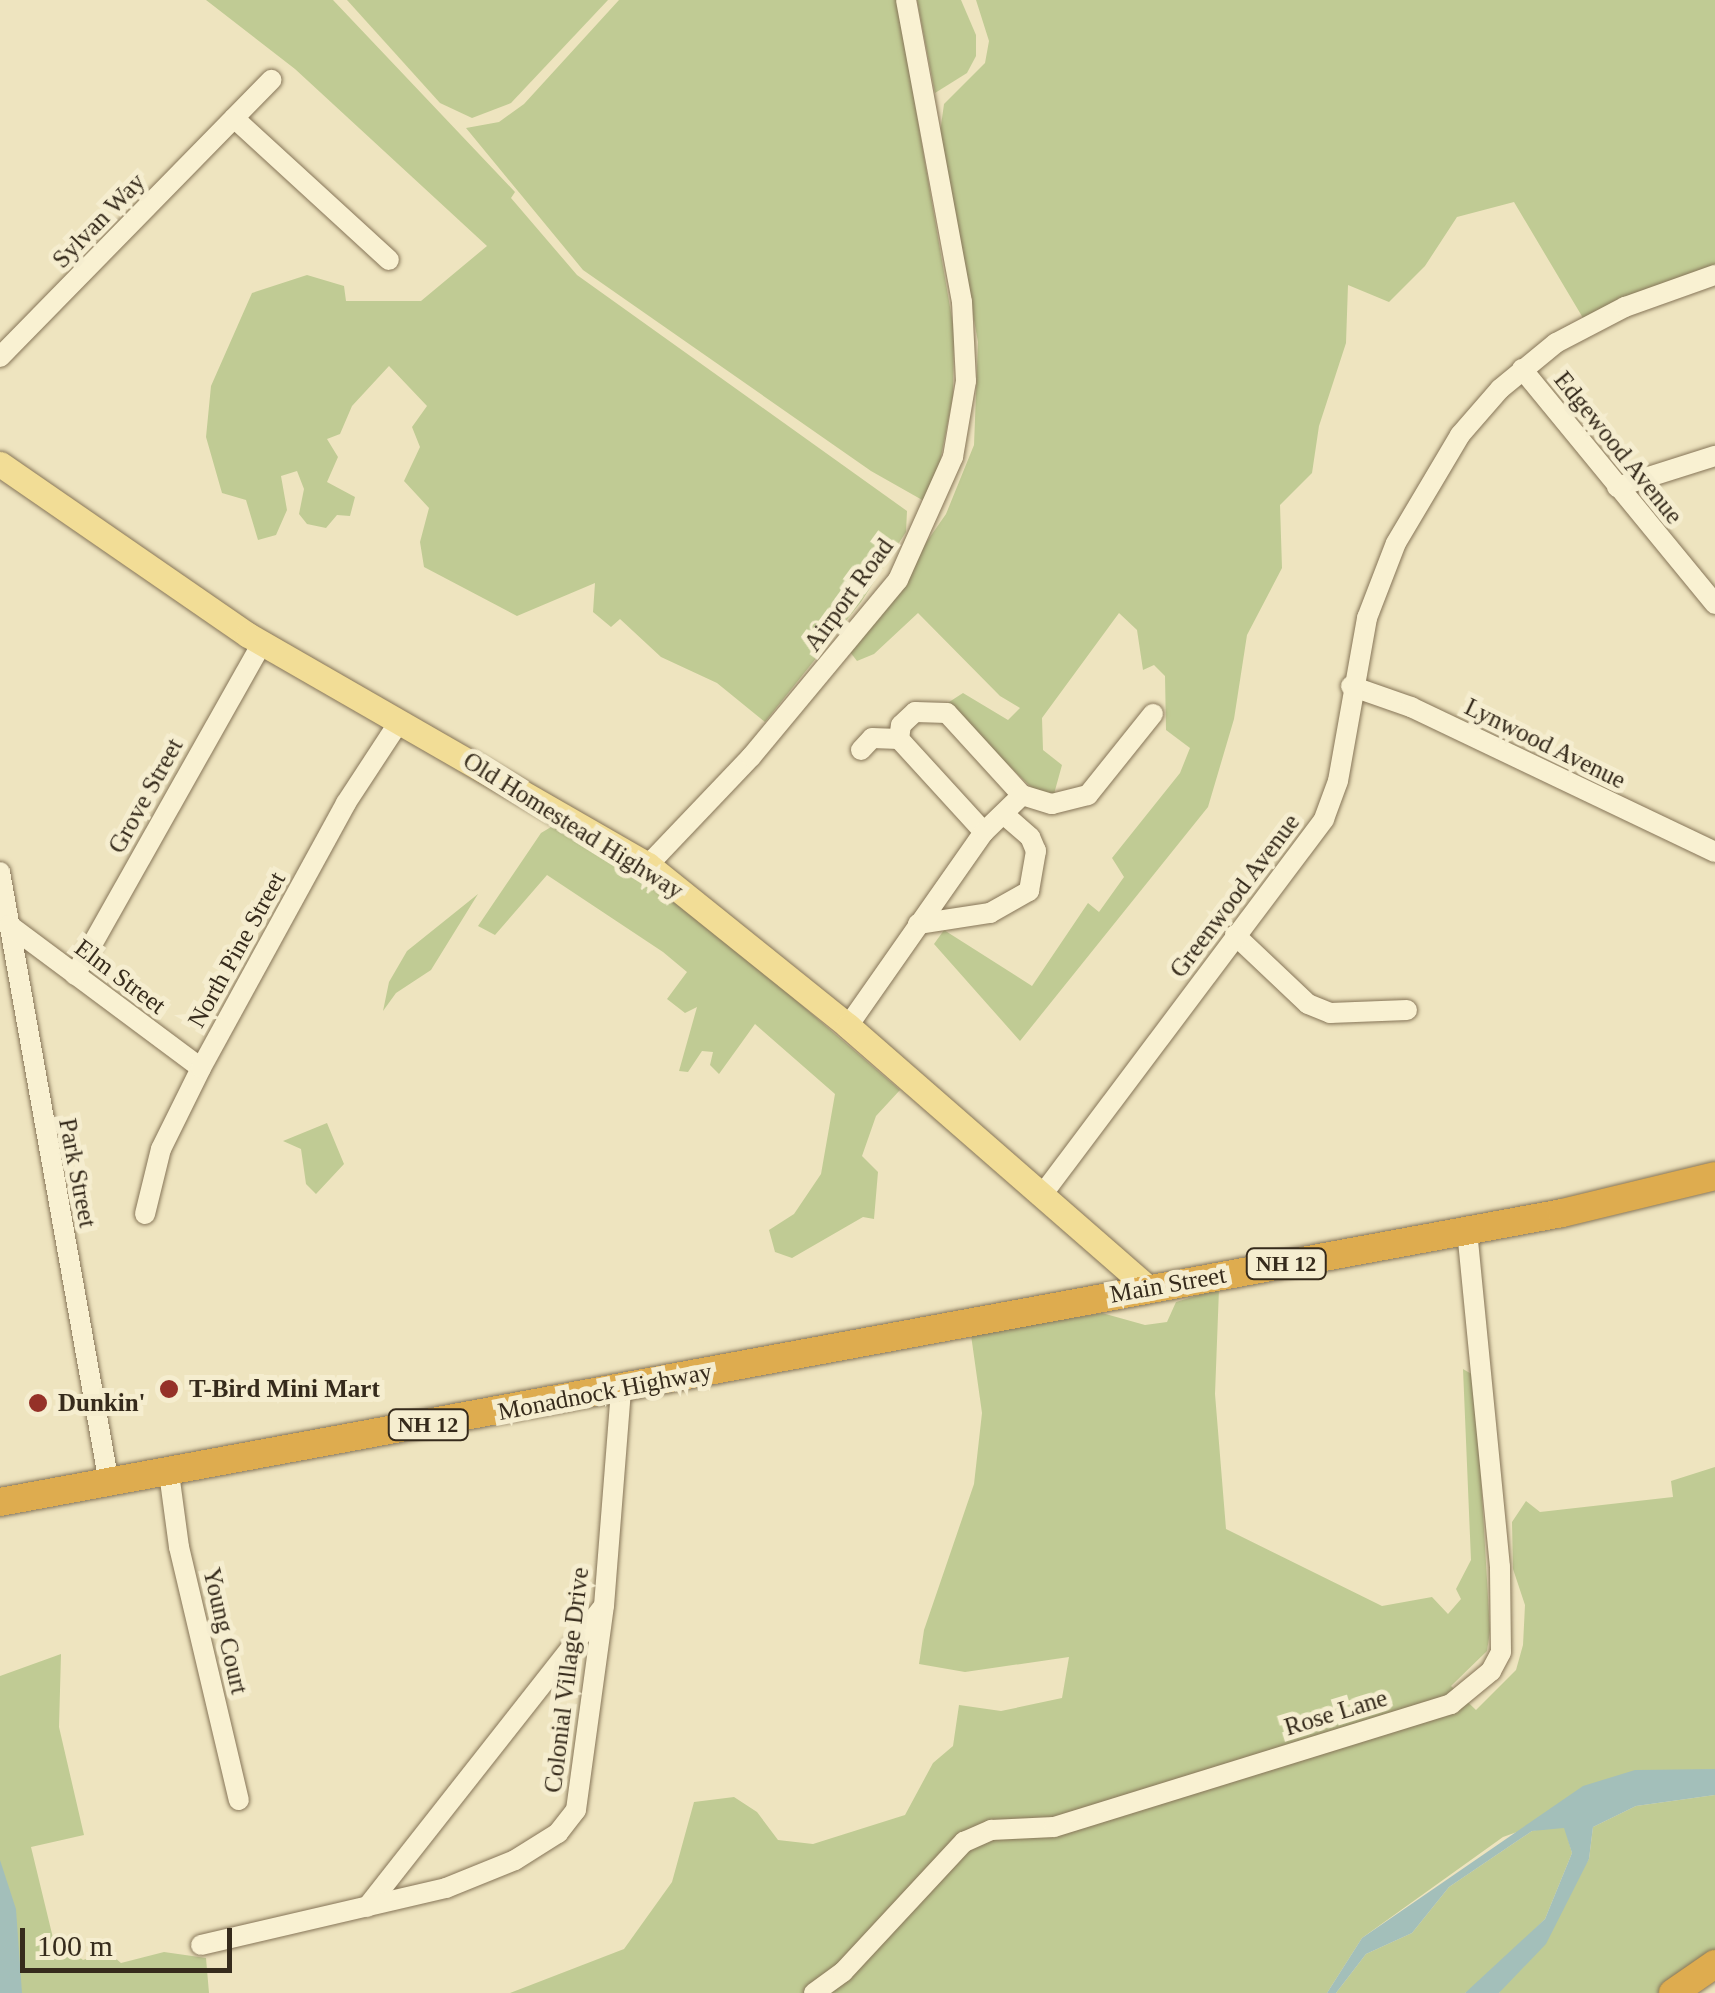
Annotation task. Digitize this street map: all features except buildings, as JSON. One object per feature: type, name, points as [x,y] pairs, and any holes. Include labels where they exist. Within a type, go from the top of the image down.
[{"type":"highway","name":"Main Street","points":[[855,1346],[1467,1231],[1715,1176]]},
{"type":"highway","name":"Monadnock Highway","points":[[0,1502],[855,1346]]},
{"type":"highway","points":[[1673,1993],[1715,1964]]},
{"type":"main road","name":"Old Homestead Highway","points":[[0,464],[262,642],[648,865],[848,1026],[1148,1288]]},
{"type":"street","name":"Airport Road","points":[[648,865],[751,757],[888,593],[932,516],[954,457],[966,381],[962,302],[906,0]]},
{"type":"street","name":"Sylvan Way","points":[[0,357],[271,80]]},
{"type":"street","points":[[234,118],[390,260]]},
{"type":"street","name":"Greenwood Avenue","points":[[1042,1195],[1324,819],[1338,781],[1351,686],[1396,543],[1460,436],[1522,370],[1588,324],[1715,275]]},
{"type":"street","name":"Edgewood Avenue","points":[[1522,370],[1715,604]]},
{"type":"street","points":[[1617,487],[1715,456]]},
{"type":"street","name":"Grove Street","points":[[75,975],[262,642]]},
{"type":"street","name":"Lynwood Avenue","points":[[1351,686],[1411,707],[1715,852]]},
{"type":"street","points":[[899,739],[901,725],[915,712],[947,713],[1022,795],[1072,804],[1088,795],[1153,714]]},
{"type":"street","name":"North Pine Street","points":[[144,1214],[162,1149],[200,1068],[346,803],[399,722]]},
{"type":"street","points":[[861,750],[872,738],[899,739],[984,832]]},
{"type":"street","points":[[848,1026],[984,832],[1022,795]]},
{"type":"street","points":[[918,924],[990,913],[1030,891],[1036,851],[1030,836],[1004,815]]},
{"type":"street","name":"Park Street","points":[[0,872],[109,1483]]},
{"type":"street","name":"Elm Street","points":[[10,924],[200,1068]]},
{"type":"street","points":[[1236,935],[1308,1004],[1330,1013],[1406,1010]]},
{"type":"street","name":"Rose Lane","points":[[814,1993],[842,1972],[964,1842],[991,1830],[1054,1827],[1452,1704],[1491,1672],[1501,1652],[1500,1567],[1467,1231]]},
{"type":"street","name":"Colonial Village Drive","points":[[201,1945],[446,1888],[515,1860],[567,1822],[578,1798],[604,1606],[621,1390]]},
{"type":"street","name":"Young Court","points":[[169,1472],[179,1548],[239,1800]]},
{"type":"street","points":[[367,1907],[604,1606]]},
{"type":"green space","points":[[206,0],[333,0],[515,192],[511,198],[577,275],[907,511],[906,532],[861,602],[765,722],[717,683],[661,657],[620,619],[611,627],[593,612],[595,583],[517,616],[424,567],[420,542],[429,508],[404,481],[420,447],[412,427],[427,406],[389,366],[352,406],[340,434],[327,439],[338,457],[327,482],[355,497],[350,516],[337,515],[326,528],[307,524],[299,514],[304,489],[297,471],[281,476],[287,510],[276,535],[258,540],[246,500],[222,493],[206,437],[211,386],[252,293],[307,275],[344,286],[346,301],[421,301],[487,246],[295,69]]},
{"type":"green space","points":[[347,0],[608,0],[511,103],[472,118],[440,103]]},
{"type":"green space","points":[[619,0],[897,0],[954,330],[953,396],[938,472],[924,501],[871,471],[583,270],[466,128],[499,122],[524,104]]},
{"type":"green space","points":[[917,0],[961,0],[976,35],[976,56],[967,73],[935,93]]},
{"type":"green space","points":[[976,0],[1715,0],[1715,269],[1583,318],[1514,202],[1457,217],[1425,266],[1389,302],[1348,285],[1346,343],[1319,426],[1312,473],[1280,505],[1282,568],[1247,635],[1234,719],[1208,807],[1020,1041],[934,944],[944,930],[1032,986],[1088,903],[1099,912],[1124,877],[1112,858],[1180,773],[1190,748],[1166,730],[1165,676],[1154,665],[1143,670],[1137,630],[1119,613],[1042,718],[1043,750],[1062,765],[1054,794],[1033,789],[946,704],[963,693],[1008,720],[1020,708],[1000,696],[918,613],[874,654],[857,661],[850,652],[946,514],[974,445],[978,342],[940,133],[944,104],[985,63],[989,41]]},
{"type":"green space","points":[[556,824],[674,895],[900,1090],[876,1116],[862,1156],[878,1172],[874,1219],[863,1217],[792,1258],[775,1252],[769,1230],[794,1214],[821,1174],[835,1094],[755,1024],[719,1074],[710,1065],[713,1052],[702,1051],[688,1072],[679,1071],[697,1007],[685,1013],[667,999],[687,972],[663,952],[547,875],[495,935],[478,926],[541,833]]},
{"type":"green space","points":[[478,894],[431,970],[396,993],[383,1011],[389,982],[407,951]]},
{"type":"green space","points":[[327,1123],[344,1164],[316,1194],[306,1184],[301,1149],[283,1141]]},
{"type":"green space","points":[[1219,1289],[1215,1394],[1226,1529],[1382,1606],[1432,1597],[1448,1614],[1461,1599],[1456,1589],[1471,1560],[1463,1369],[1475,1376],[1490,1631],[1487,1651],[1451,1686],[1476,1710],[1516,1670],[1523,1645],[1525,1605],[1513,1569],[1512,1522],[1526,1501],[1540,1512],[1673,1497],[1671,1481],[1715,1467],[1715,1769],[1687,1771],[1503,1837],[1362,1938],[1327,1993],[510,1993],[624,1949],[672,1882],[694,1802],[734,1797],[757,1812],[778,1840],[813,1844],[905,1815],[933,1763],[953,1746],[959,1705],[1001,1711],[1062,1698],[1069,1657],[965,1672],[919,1664],[924,1630],[974,1484],[982,1413],[971,1335],[1102,1313],[1145,1325],[1167,1322],[1176,1302]]},
{"type":"green space","points":[[61,1654],[59,1727],[84,1835],[31,1847],[53,1938],[83,1960],[108,1952],[121,1963],[164,1952],[206,1958],[209,1993],[0,1993],[0,1676]]},
{"type":"green space","points":[[1715,1795],[1715,1953],[1658,1993],[1499,1993],[1589,1859],[1593,1827],[1636,1806]]},
{"type":"green space","points":[[1565,1828],[1572,1853],[1545,1919],[1484,1980],[1465,1993],[1336,1993],[1366,1954],[1412,1933],[1449,1887],[1532,1831]]},
{"type":"water","points":[[1715,1769],[1715,1795],[1636,1806],[1593,1827],[1589,1859],[1546,1944],[1499,1993],[1465,1993],[1545,1919],[1572,1853],[1564,1828],[1532,1831],[1449,1887],[1412,1933],[1366,1954],[1336,1993],[1327,1993],[1362,1938],[1583,1786],[1635,1770]]},
{"type":"water","points":[[0,1860],[16,1909],[22,1993],[0,1993]]},
{"type":"place","name":"T-Bird Mini Mart","points":[[169,1389]]},
{"type":"place","name":"Dunkin'","points":[[38,1403]]}]
